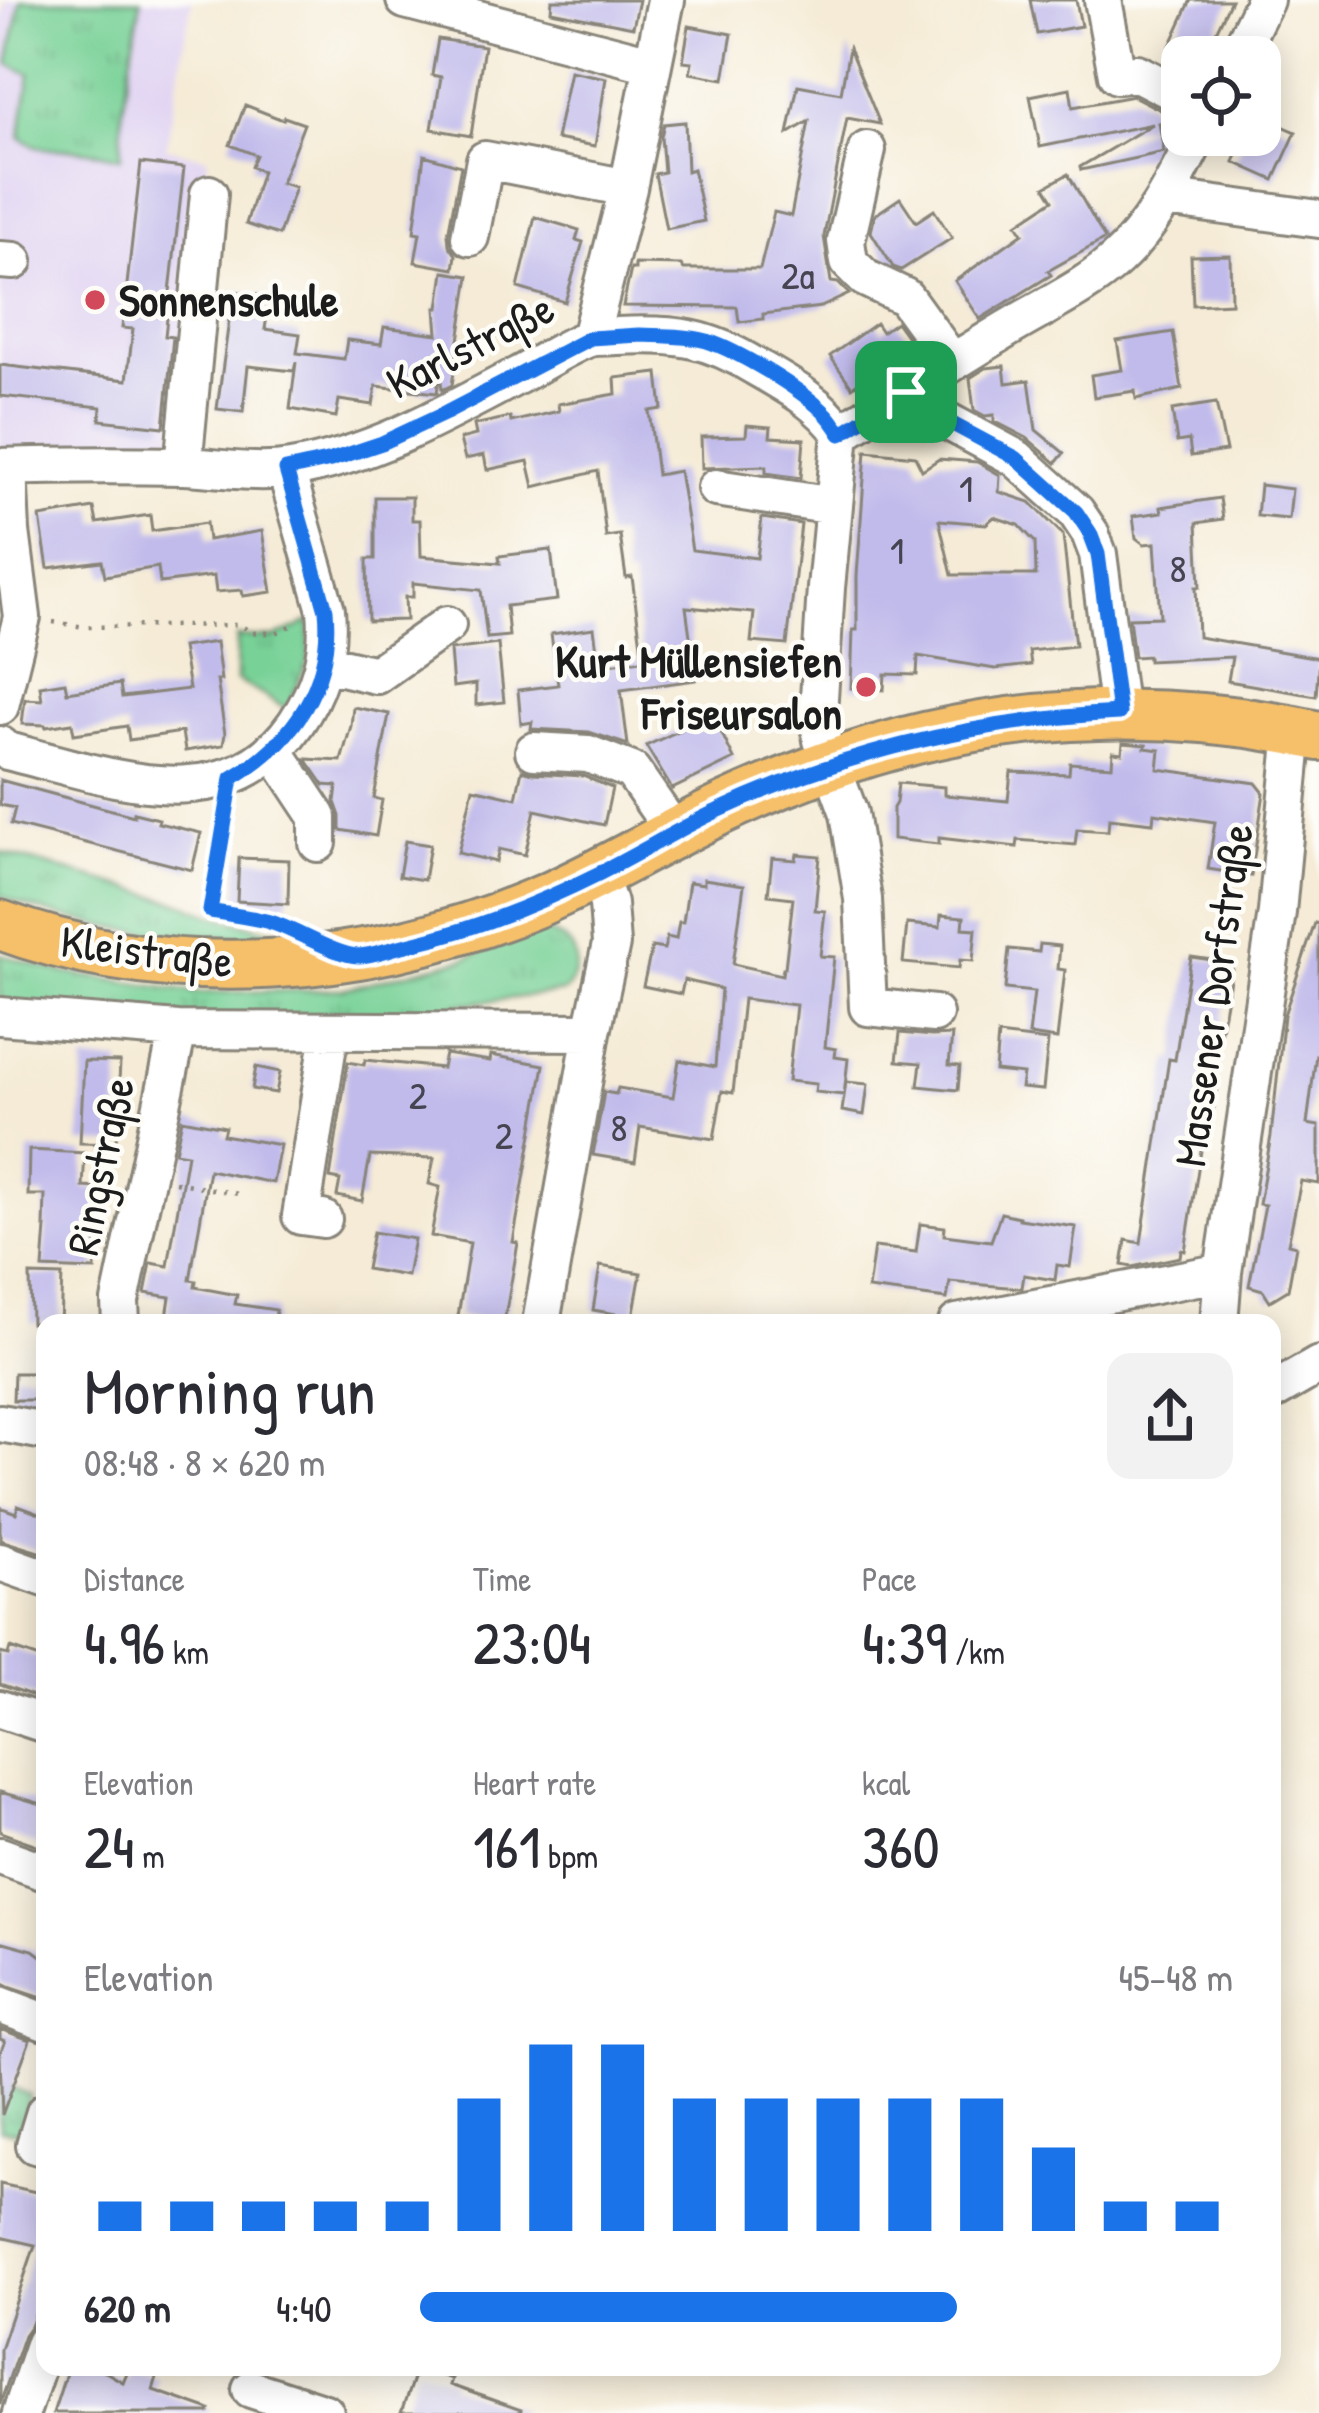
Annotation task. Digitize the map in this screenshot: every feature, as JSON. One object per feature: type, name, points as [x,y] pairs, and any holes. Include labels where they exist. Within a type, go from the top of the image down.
[{"type":"main road","name":"Kleistraße","points":[[0,925],[156,962],[308,963],[422,942],[477,925],[599,874],[713,813],[832,764],[926,738],[993,724],[1119,713],[1226,719],[1307,733]]},
{"type":"street","points":[[405,0],[651,64]]},
{"type":"street","points":[[590,338],[628,188],[666,0]]},
{"type":"street","points":[[1102,0],[1117,75],[1137,73],[1161,85]]},
{"type":"street","points":[[1247,36],[1265,0]]},
{"type":"street","points":[[470,237],[488,143],[628,188]]},
{"type":"street","points":[[867,150],[846,241],[849,262],[866,278],[905,297],[952,362]]},
{"type":"street","points":[[934,1014],[868,1007],[863,899],[849,813],[822,740],[818,714],[841,434],[1105,269],[1139,236],[1187,156]]},
{"type":"street","points":[[183,466],[209,194]]},
{"type":"street","points":[[1166,198],[1319,219]]},
{"type":"street","name":"Karlstraße","points":[[0,706],[22,617],[4,467],[286,470],[382,443],[590,338],[639,335],[685,337],[733,352],[804,396],[826,413],[841,434]]},
{"type":"street","points":[[906,392],[947,421],[1016,458],[1076,512],[1090,533],[1098,554],[1119,713]]},
{"type":"street","points":[[0,745],[28,756],[172,787],[232,778],[273,749],[308,706],[324,664],[328,631],[286,470]]},
{"type":"street","points":[[716,488],[834,506]]},
{"type":"street","points":[[324,664],[376,675],[447,626]]},
{"type":"street","name":"Massener Dorfstraße","points":[[1220,1314],[1307,733]]},
{"type":"street","points":[[273,749],[318,817],[318,844]]},
{"type":"street","points":[[534,751],[588,754],[632,771],[675,833]]},
{"type":"street","points":[[543,1314],[611,944],[608,904],[599,874]]},
{"type":"street","points":[[0,1016],[178,1030],[592,1032]]},
{"type":"street","name":"Ringstraße","points":[[121,1314],[178,1030]]},
{"type":"street","points":[[323,1219],[301,1216],[331,1032]]},
{"type":"street","points":[[1004,1314],[1223,1272]]},
{"type":"street","points":[[1281,1387],[1319,1365]]},
{"type":"street","points":[[0,1423],[36,1429]]},
{"type":"street","points":[[0,1562],[36,1575]]},
{"type":"street","points":[[0,1708],[36,1721]]},
{"type":"street","points":[[0,1856],[36,1869]]},
{"type":"street","points":[[0,2005],[36,2019]]},
{"type":"street","points":[[21,2413],[36,2369]]},
{"type":"street","points":[[251,2382],[326,2413]]},
{"type":"path","points":[[22,617],[85,627],[242,625],[249,633],[276,633],[326,610]]},
{"type":"path","points":[[232,778],[210,911],[272,922],[293,931]]},
{"type":"path","points":[[146,1176],[244,1195]]},
{"type":"shaded area","name":"Sonnenschule","points":[[6,0],[192,0],[166,148],[208,158],[172,443],[0,451],[0,31]]},
{"type":"green space","points":[[21,0],[141,0],[122,114],[121,157],[44,148],[20,137],[30,74],[8,64]]},
{"type":"green space","points":[[310,621],[309,658],[287,709],[236,680],[237,637],[274,638]]},
{"type":"green space","points":[[0,852],[293,937],[145,932],[35,909],[0,896]]},
{"type":"green space","points":[[530,932],[562,938],[573,951],[576,968],[564,992],[456,1005],[449,1020],[170,1016],[0,1006],[0,954],[60,972],[199,993],[343,989],[464,959]]},
{"type":"green space","points":[[0,2083],[30,2095],[20,2132],[0,2130]]},
{"type":"building","points":[[552,0],[639,0],[633,27],[551,11]]},
{"type":"building","points":[[1030,0],[1076,0],[1081,26],[1037,34]]},
{"type":"building","points":[[1191,0],[1231,0],[1214,36],[1175,36]]},
{"type":"building","points":[[689,26],[732,34],[724,79],[690,73],[692,62],[683,61]]},
{"type":"building","points":[[438,39],[484,46],[471,136],[432,129],[441,77],[432,75]]},
{"type":"building","points":[[849,48],[880,124],[847,118],[824,236],[831,282],[849,294],[821,307],[739,322],[737,307],[623,306],[635,264],[760,269],[774,212],[791,216],[809,121],[788,134],[798,85],[841,93]]},
{"type":"building","points":[[570,71],[606,78],[595,146],[556,139]]},
{"type":"building","points":[[1070,88],[1073,107],[1133,96],[1161,110],[1161,153],[1081,170],[1153,124],[1040,147],[1030,96]]},
{"type":"building","points":[[245,105],[304,124],[281,183],[295,187],[279,235],[246,224],[262,171],[251,167],[256,155],[230,145]]},
{"type":"building","points":[[685,122],[687,171],[693,169],[704,221],[666,229],[655,174],[664,172],[661,137],[664,124]]},
{"type":"building","points":[[1281,125],[1296,132],[1274,180],[1234,162],[1237,156],[1281,156]]},
{"type":"building","points":[[424,155],[461,166],[448,234],[456,255],[454,269],[415,262]]},
{"type":"building","points":[[141,163],[184,168],[165,336],[173,337],[164,427],[100,420],[101,407],[0,396],[0,365],[127,380],[133,329],[122,328]]},
{"type":"building","points":[[1068,174],[1105,239],[1048,271],[1051,275],[980,319],[955,281],[1023,233],[1017,224],[1053,200],[1045,187]]},
{"type":"building","points":[[900,198],[916,222],[934,210],[952,238],[901,270],[893,267],[871,232],[875,215]]},
{"type":"building","points":[[535,217],[579,230],[576,240],[583,242],[565,302],[518,288]]},
{"type":"building","points":[[1230,255],[1231,303],[1193,305],[1191,256]]},
{"type":"building","points":[[444,272],[469,276],[452,385],[442,390],[440,371],[437,393],[376,386],[373,405],[339,400],[336,417],[290,409],[296,362],[294,371],[248,366],[243,412],[217,409],[233,291],[270,297],[265,329],[300,334],[297,353],[344,359],[347,340],[381,344],[384,327],[438,334],[436,308]]},
{"type":"building","points":[[896,322],[920,355],[905,365],[901,359],[852,387],[830,356],[876,323],[882,332]]},
{"type":"building","points":[[1173,332],[1182,389],[1136,399],[1135,391],[1094,397],[1091,375],[1122,370],[1117,341]]},
{"type":"building","points":[[1004,366],[1006,383],[1029,380],[1036,430],[1064,453],[1056,463],[1027,438],[994,421],[994,415],[974,410],[970,378],[986,368]]},
{"type":"building","points":[[658,373],[662,409],[649,411],[657,475],[679,471],[692,550],[757,558],[762,518],[801,524],[787,645],[751,642],[754,613],[686,607],[696,680],[621,690],[628,745],[589,732],[531,729],[532,722],[521,724],[518,690],[558,685],[551,634],[594,628],[599,665],[643,660],[632,577],[626,578],[620,535],[606,537],[598,471],[534,487],[528,461],[487,470],[484,455],[465,459],[460,439],[476,435],[474,425],[510,417],[511,422],[559,411],[558,404],[616,394],[615,378]]},
{"type":"building","points":[[1216,403],[1226,451],[1191,456],[1189,440],[1177,442],[1172,410]]},
{"type":"building","points":[[747,425],[771,427],[770,437],[804,439],[801,478],[766,473],[766,466],[702,468],[701,437],[746,436]]},
{"type":"building","points":[[866,451],[915,456],[922,470],[939,459],[977,462],[1000,475],[999,492],[1030,502],[1063,535],[1075,646],[1029,651],[1031,665],[995,669],[918,656],[917,675],[885,674],[884,690],[851,688]],"holes":[[[994,517],[1019,525],[1035,542],[1036,575],[952,575],[939,520],[986,524]]]},
{"type":"building","points":[[1260,485],[1292,489],[1289,519],[1257,516]]},
{"type":"building","points":[[375,497],[412,497],[412,520],[420,520],[421,556],[500,563],[499,556],[551,550],[557,600],[506,606],[509,636],[487,638],[481,590],[413,583],[413,597],[405,597],[406,620],[368,621],[367,559],[375,559]]},
{"type":"building","points":[[1220,498],[1223,519],[1197,523],[1198,637],[1319,658],[1316,696],[1228,681],[1232,657],[1148,661],[1148,656],[1134,657],[1129,618],[1160,617],[1155,543],[1144,544],[1136,538],[1133,516]]},
{"type":"building","points":[[94,508],[97,523],[150,515],[152,531],[206,523],[208,540],[262,531],[272,592],[243,596],[242,590],[216,592],[214,576],[160,583],[158,567],[105,576],[102,561],[48,568],[40,517]]},
{"type":"building","points":[[216,642],[223,745],[185,751],[182,732],[129,740],[127,726],[74,734],[72,723],[22,724],[25,699],[42,700],[40,686],[65,682],[67,692],[120,684],[122,697],[189,689],[182,647]]},
{"type":"building","points":[[498,644],[504,702],[476,705],[476,684],[453,687],[450,650]]},
{"type":"building","points":[[353,707],[389,714],[374,798],[382,800],[376,836],[340,830],[337,786],[324,785],[306,759],[341,761]]},
{"type":"building","points":[[713,715],[734,759],[672,789],[646,746]]},
{"type":"building","points":[[1123,743],[1160,750],[1158,769],[1256,783],[1264,793],[1251,876],[1208,869],[1215,822],[1154,813],[1153,823],[1109,818],[1108,831],[1077,829],[1075,845],[1018,840],[1017,847],[939,838],[939,844],[893,839],[898,783],[944,787],[944,795],[1008,801],[1011,772],[1069,774],[1070,763],[1112,766],[1113,752],[1122,753]]},
{"type":"building","points":[[522,770],[583,776],[612,788],[604,825],[535,810],[525,855],[499,849],[496,862],[458,853],[473,788],[516,798]]},
{"type":"building","points":[[0,780],[201,833],[192,870],[11,824],[15,808],[0,805]]},
{"type":"building","points":[[405,841],[430,845],[424,880],[399,876]]},
{"type":"building","points":[[797,854],[820,856],[815,910],[825,911],[820,956],[834,957],[825,1047],[836,1049],[835,1057],[848,1059],[844,1095],[815,1092],[816,1084],[788,1081],[796,1005],[743,999],[733,1093],[722,1091],[714,1139],[640,1127],[635,1162],[593,1155],[604,1092],[616,1094],[618,1088],[673,1097],[679,1060],[715,1067],[721,989],[684,980],[681,994],[643,986],[652,947],[664,949],[667,937],[676,939],[689,882],[704,884],[704,879],[744,885],[733,964],[782,975],[793,898],[768,895],[772,858],[796,860]]},
{"type":"building","points":[[239,858],[289,860],[288,904],[237,901]]},
{"type":"building","points":[[941,915],[964,917],[963,928],[976,929],[973,961],[960,960],[959,968],[903,963],[907,924],[940,927]]},
{"type":"building","points":[[1315,923],[1319,924],[1319,1055],[1307,1124],[1319,1126],[1319,1184],[1301,1181],[1288,1244],[1296,1246],[1288,1290],[1270,1301],[1263,1290],[1249,1286],[1265,1205],[1259,1204],[1284,1015]]},
{"type":"building","points":[[1040,944],[1060,946],[1058,969],[1065,970],[1057,1039],[1029,1035],[1034,992],[1005,989],[1009,949],[1039,952]]},
{"type":"building","points":[[1191,957],[1233,963],[1216,1057],[1209,1139],[1203,1138],[1185,1251],[1181,1250],[1180,1257],[1122,1265],[1126,1240],[1141,1243],[1169,1059],[1175,1060]]},
{"type":"building","points":[[900,1033],[952,1035],[949,1065],[960,1066],[958,1090],[918,1086],[921,1063],[897,1061]]},
{"type":"building","points":[[998,1035],[1048,1041],[1043,1090],[1021,1088],[1023,1074],[995,1071]]},
{"type":"building","points":[[445,1054],[490,1061],[491,1055],[544,1065],[513,1242],[518,1243],[506,1314],[458,1314],[470,1243],[431,1236],[440,1187],[429,1184],[434,1158],[370,1156],[362,1201],[337,1196],[340,1180],[330,1178],[348,1062],[442,1068]]},
{"type":"building","points":[[84,1061],[120,1062],[116,1144],[80,1143]]},
{"type":"building","points":[[256,1067],[280,1072],[276,1093],[252,1089]]},
{"type":"building","points":[[846,1082],[868,1084],[864,1115],[842,1111]]},
{"type":"building","points":[[182,1119],[225,1127],[223,1135],[280,1145],[273,1183],[209,1170],[190,1280],[196,1281],[195,1287],[237,1295],[235,1304],[276,1310],[276,1314],[167,1314],[170,1297],[145,1293],[151,1263],[168,1266],[187,1154],[175,1152]]},
{"type":"building","points":[[29,1150],[85,1153],[83,1187],[99,1188],[95,1270],[43,1268],[45,1195],[28,1195]]},
{"type":"building","points":[[1001,1213],[1076,1227],[1070,1267],[1057,1265],[1055,1280],[1024,1275],[1022,1288],[950,1282],[947,1299],[868,1289],[874,1247],[916,1252],[920,1224],[945,1227],[944,1235],[991,1241]]},
{"type":"building","points":[[373,1232],[414,1239],[407,1276],[366,1269]]},
{"type":"building","points":[[600,1266],[641,1273],[634,1314],[593,1310]]},
{"type":"building","points":[[30,1275],[62,1276],[60,1314],[36,1314],[36,1323],[31,1323]]},
{"type":"building","points":[[14,1373],[36,1373],[36,1400],[13,1400]]},
{"type":"building","points":[[18,1505],[36,1512],[36,1551],[0,1540],[0,1507],[16,1513]]},
{"type":"building","points":[[10,1648],[36,1657],[36,1697],[0,1684],[0,1653],[8,1655]]},
{"type":"building","points":[[0,1792],[36,1802],[36,1845],[0,1832]]},
{"type":"building","points":[[0,1941],[36,1952],[36,1995],[0,1983]]},
{"type":"building","points":[[0,2029],[30,2040],[2,2115],[0,2053],[5,2041],[0,2039]]},
{"type":"building","points":[[0,2184],[36,2192],[36,2312],[0,2404],[0,2349],[35,2245],[0,2237]]},
{"type":"building","points":[[65,2376],[113,2376],[123,2382],[126,2376],[154,2376],[153,2390],[210,2410],[209,2413],[53,2413]]},
{"type":"building","points":[[414,2376],[443,2376],[452,2379],[450,2385],[521,2410],[520,2413],[401,2413]]},
{"type":"place","name":"Sonnenschule","points":[[95,300]]},
{"type":"place","name":"Kurt Müllensiefen Friseursalon","points":[[866,687]]},
{"type":"route","points":[[639,335],[709,342],[804,396],[826,413],[841,434],[906,392],[947,421],[1016,458],[1076,512],[1090,533],[1098,554],[1119,713],[993,724],[832,764],[713,813],[540,901],[422,942],[356,956],[272,922],[210,911],[232,778],[292,730],[308,706],[324,664],[326,610],[286,470],[382,443],[590,338],[639,335]]}]
